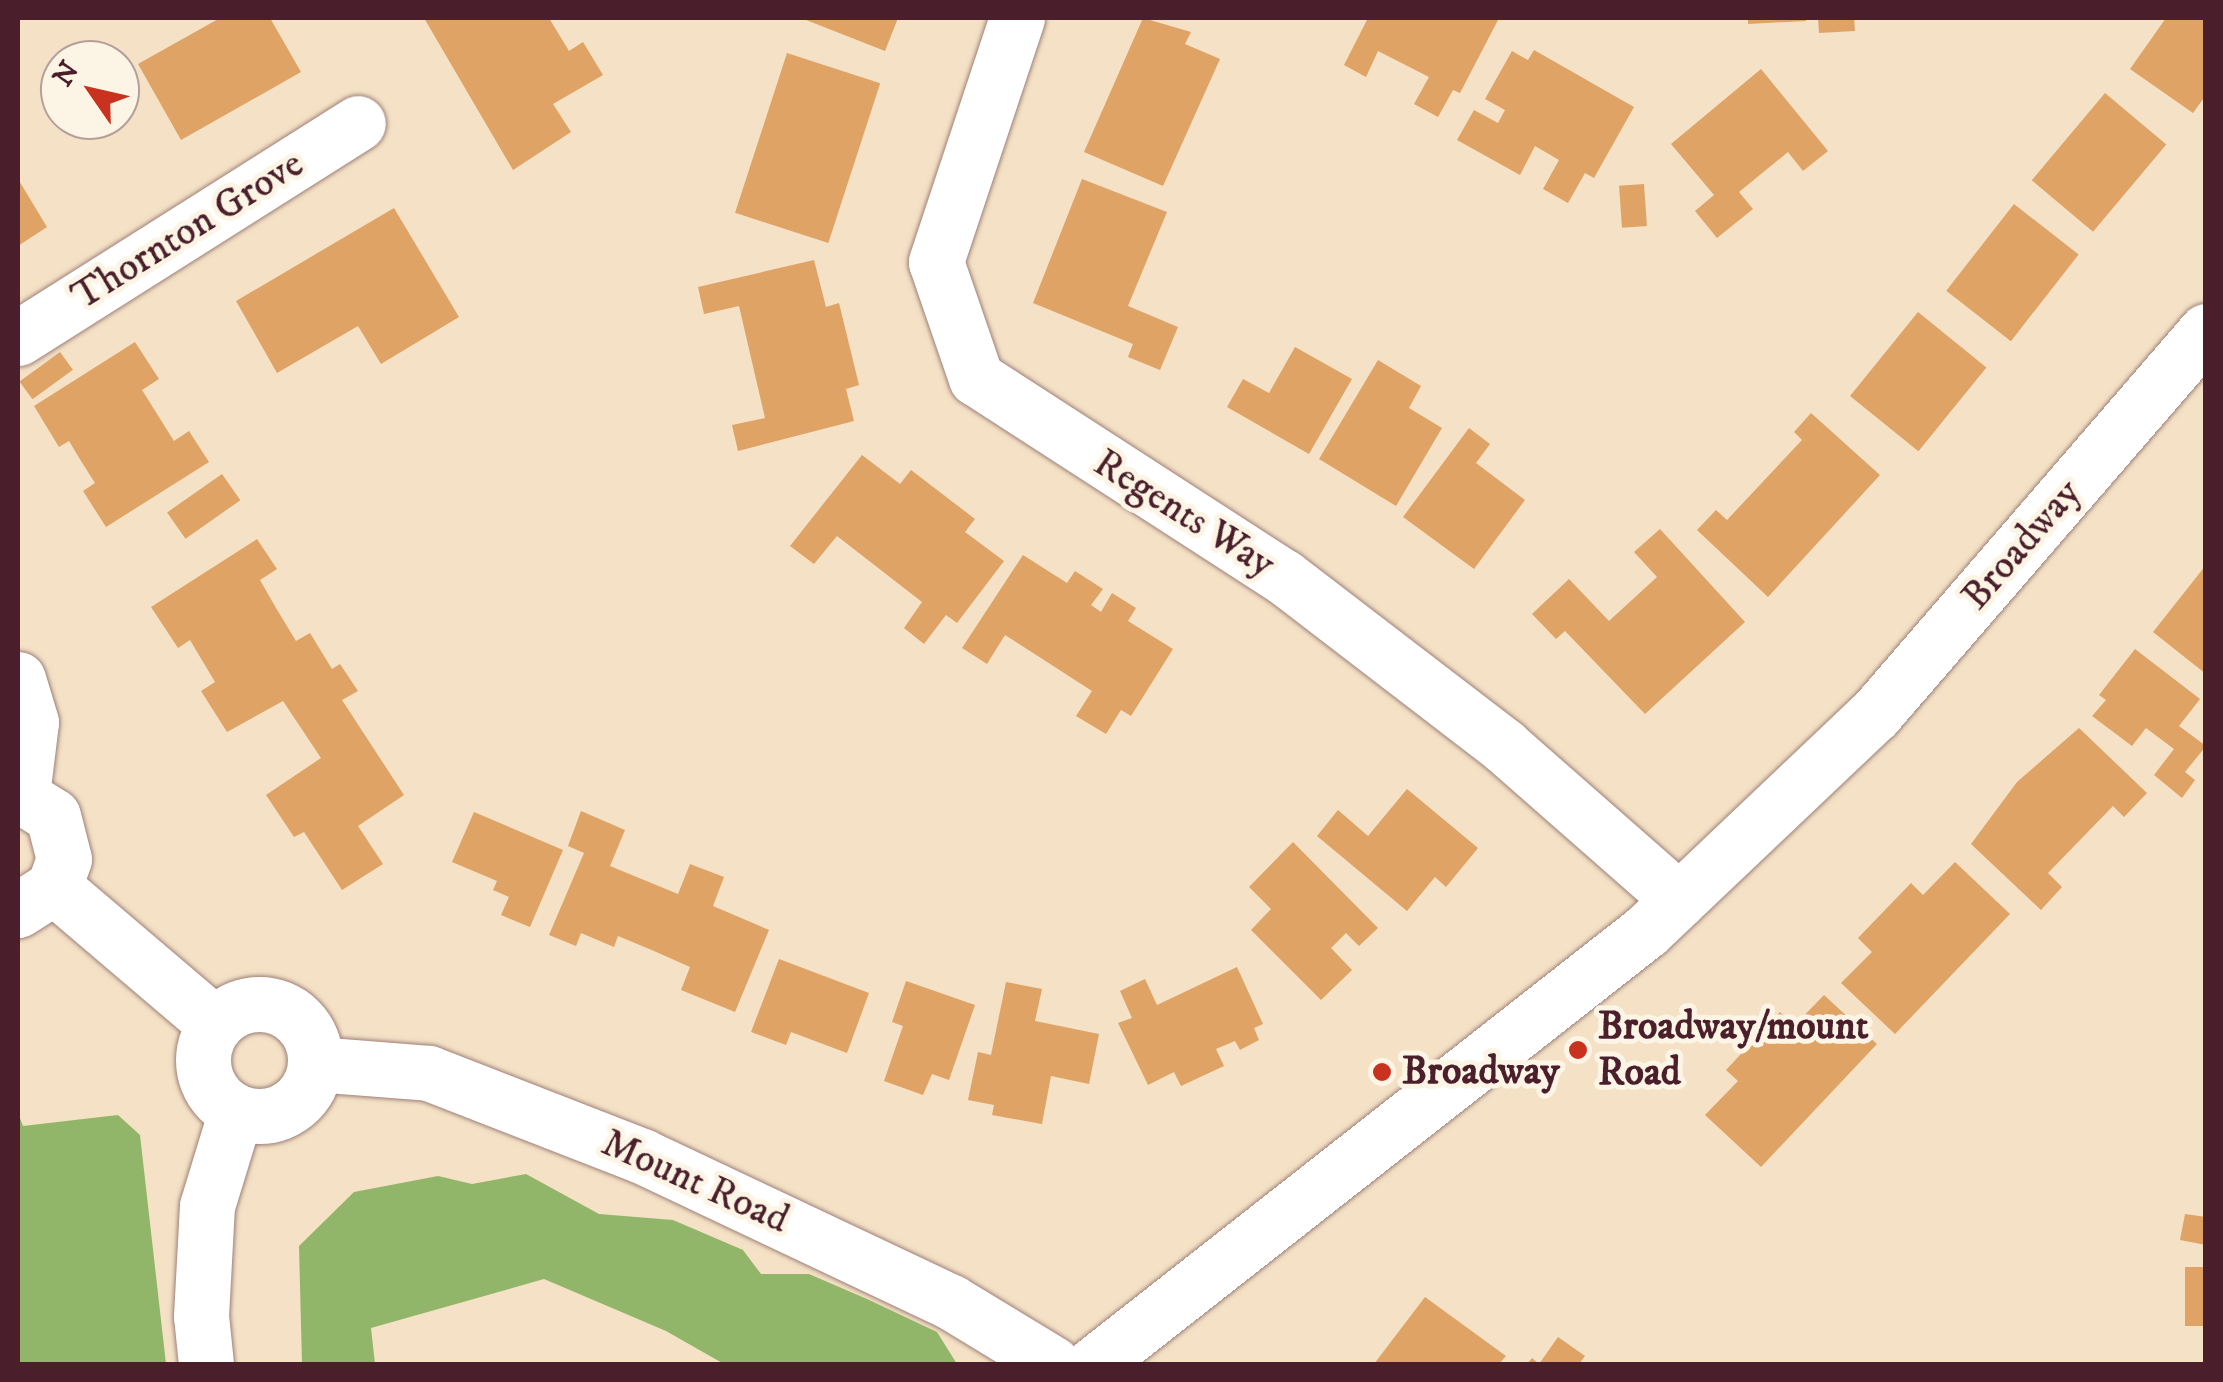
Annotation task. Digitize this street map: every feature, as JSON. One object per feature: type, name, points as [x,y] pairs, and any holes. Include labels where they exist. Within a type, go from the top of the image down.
[{"type":"street","name":"Regents Way","points":[[1017,18],[936,262],[976,378],[1284,577],[1504,746],[1679,900]]},
{"type":"street","name":"Thornton Grove","points":[[18,338],[358,124]]},
{"type":"street","name":"Broadway","points":[[1094,1364],[1679,900],[1875,714],[2206,331]]},
{"type":"street","points":[[18,678],[31,722],[20,795],[53,816],[62,835],[64,860],[36,898],[215,1024]]},
{"type":"street","points":[[244,1005],[279,1007],[306,1030],[315,1064],[310,1082],[288,1108],[254,1116],[236,1111],[210,1089],[204,1073],[206,1039],[215,1024],[244,1005]]},
{"type":"street","name":"Mount Road","points":[[315,1064],[429,1073],[642,1156],[951,1302],[1054,1364]]},
{"type":"street","points":[[206,1364],[201,1316],[207,1206],[236,1111]]},
{"type":"green space","points":[[18,1113],[23,1126],[118,1115],[140,1135],[166,1364],[19,1364]]},
{"type":"green space","points":[[526,1174],[599,1214],[673,1220],[743,1250],[761,1274],[809,1274],[867,1299],[937,1332],[957,1364],[724,1364],[666,1331],[544,1279],[371,1328],[375,1364],[302,1364],[299,1246],[354,1192],[438,1176],[472,1184]]},
{"type":"building","points":[[220,18],[270,18],[301,72],[181,140],[140,63]]},
{"type":"building","points":[[424,18],[549,18],[569,51],[583,42],[603,75],[553,104],[571,132],[513,170]]},
{"type":"building","points":[[801,18],[898,18],[885,51]]},
{"type":"building","points":[[1143,18],[1191,32],[1185,44],[1220,59],[1163,186],[1084,152]]},
{"type":"building","points":[[1368,18],[1498,20],[1460,93],[1453,90],[1438,117],[1414,104],[1429,77],[1378,51],[1366,77],[1344,65]]},
{"type":"building","points":[[1748,18],[1806,18],[1806,21],[1748,24]]},
{"type":"building","points":[[1818,18],[1854,18],[1855,31],[1819,33]]},
{"type":"building","points":[[2166,18],[2206,18],[2206,95],[2193,113],[2130,69]]},
{"type":"building","points":[[1534,50],[1634,107],[1594,178],[1585,173],[1568,203],[1543,189],[1559,160],[1535,146],[1520,175],[1457,140],[1474,110],[1498,123],[1505,110],[1485,99],[1512,51],[1528,60]]},
{"type":"building","points":[[787,53],[880,83],[828,243],[735,213]]},
{"type":"building","points":[[1761,69],[1828,151],[1803,171],[1788,152],[1739,192],[1753,209],[1717,238],[1695,211],[1714,195],[1671,144]]},
{"type":"building","points":[[2105,93],[2166,144],[2093,232],[2032,180]]},
{"type":"building","points":[[18,179],[47,227],[18,246]]},
{"type":"building","points":[[1082,179],[1167,212],[1128,306],[1178,327],[1160,370],[1128,357],[1133,344],[1033,303]]},
{"type":"building","points":[[1644,184],[1647,226],[1622,228],[1619,186]]},
{"type":"building","points":[[2014,204],[2079,254],[2011,341],[1946,291]]},
{"type":"building","points":[[394,208],[459,317],[381,364],[358,326],[277,373],[236,301]]},
{"type":"building","points":[[814,260],[826,307],[839,303],[859,385],[846,389],[854,421],[738,451],[732,425],[765,418],[739,306],[704,314],[698,287]]},
{"type":"building","points":[[1918,312],[1986,367],[1918,451],[1850,396]]},
{"type":"building","points":[[135,342],[159,379],[142,390],[174,441],[189,431],[209,462],[106,527],[83,491],[95,483],[69,441],[59,447],[34,406]]},
{"type":"building","points":[[1295,347],[1352,379],[1309,454],[1227,407],[1243,379],[1269,393]]},
{"type":"building","points":[[60,352],[73,370],[32,399],[20,381]]},
{"type":"building","points":[[1378,360],[1421,386],[1409,408],[1442,428],[1396,506],[1319,459]]},
{"type":"building","points":[[1811,413],[1880,475],[1768,597],[1697,530],[1716,510],[1727,520],[1802,440],[1794,432]]},
{"type":"building","points":[[1469,428],[1490,444],[1476,463],[1525,500],[1474,569],[1403,517]]},
{"type":"building","points":[[862,455],[900,484],[911,470],[975,519],[965,532],[1004,561],[957,623],[946,615],[924,644],[904,628],[922,602],[837,536],[814,564],[790,546]]},
{"type":"building","points":[[222,474],[240,500],[185,539],[167,512]]},
{"type":"building","points":[[1660,529],[1745,622],[1645,714],[1565,631],[1556,639],[1532,614],[1569,579],[1609,621],[1657,577],[1634,552]]},
{"type":"building","points":[[257,539],[277,569],[260,580],[276,608],[296,641],[310,633],[332,669],[340,664],[358,691],[342,700],[404,795],[358,826],[383,864],[342,890],[304,832],[294,837],[266,795],[321,758],[283,701],[227,732],[201,691],[215,682],[190,640],[178,648],[151,607]]},
{"type":"building","points":[[1023,555],[1067,583],[1075,571],[1103,589],[1091,605],[1101,612],[1112,593],[1136,608],[1128,621],[1173,649],[1131,716],[1121,710],[1106,734],[1076,716],[1092,691],[1005,635],[987,664],[962,648]]},
{"type":"building","points":[[2206,565],[2206,674],[2153,632]]},
{"type":"building","points":[[2135,649],[2200,699],[2179,726],[2206,746],[2185,772],[2195,780],[2182,798],[2154,775],[2174,749],[2146,728],[2132,746],[2092,716],[2106,700],[2099,695]]},
{"type":"building","points":[[2079,728],[2147,793],[2124,817],[2113,806],[2048,873],[2062,887],[2041,910],[1971,844],[2017,782]]},
{"type":"building","points":[[1407,789],[1478,848],[1446,887],[1435,877],[1407,911],[1317,836],[1338,810],[1368,836]]},
{"type":"building","points":[[581,811],[625,830],[610,866],[678,894],[690,864],[724,877],[713,906],[769,930],[735,1012],[681,990],[690,967],[618,936],[614,947],[581,933],[576,946],[549,935],[584,853],[568,846]]},
{"type":"building","points":[[474,812],[563,850],[530,927],[501,915],[509,897],[493,890],[497,881],[452,862]]},
{"type":"building","points":[[1293,842],[1378,928],[1359,946],[1346,933],[1331,948],[1352,970],[1321,1000],[1251,930],[1271,909],[1249,887]]},
{"type":"building","points":[[1955,862],[2010,914],[1895,1034],[1841,983],[1872,952],[1858,938],[1911,883],[1923,895]]},
{"type":"building","points":[[779,959],[869,993],[847,1053],[791,1032],[786,1045],[751,1032]]},
{"type":"building","points":[[1237,967],[1263,1024],[1254,1028],[1259,1040],[1240,1050],[1235,1041],[1216,1049],[1224,1066],[1181,1086],[1174,1072],[1148,1085],[1118,1023],[1132,1018],[1120,991],[1145,979],[1157,1005]]},
{"type":"building","points":[[906,981],[975,1005],[949,1080],[932,1074],[923,1095],[884,1081],[903,1026],[892,1022]]},
{"type":"building","points":[[1006,982],[1042,989],[1035,1021],[1099,1034],[1089,1084],[1051,1076],[1042,1124],[992,1115],[994,1105],[968,1100],[978,1052],[991,1055]]},
{"type":"building","points":[[1824,995],[1877,1044],[1761,1167],[1705,1115],[1738,1081],[1726,1070],[1780,1012],[1794,1026]]},
{"type":"building","points":[[2185,1214],[2206,1217],[2206,1245],[2180,1240]]},
{"type":"building","points":[[2185,1267],[2206,1267],[2206,1326],[2185,1326]]},
{"type":"building","points":[[1425,1297],[1506,1356],[1499,1364],[1374,1364]]},
{"type":"building","points":[[1558,1337],[1585,1356],[1579,1364],[1539,1364]]},
{"type":"place","name":"Broadway/mount Road","points":[[1578,1050]]},
{"type":"place","name":"Broadway","points":[[1382,1072]]}]
